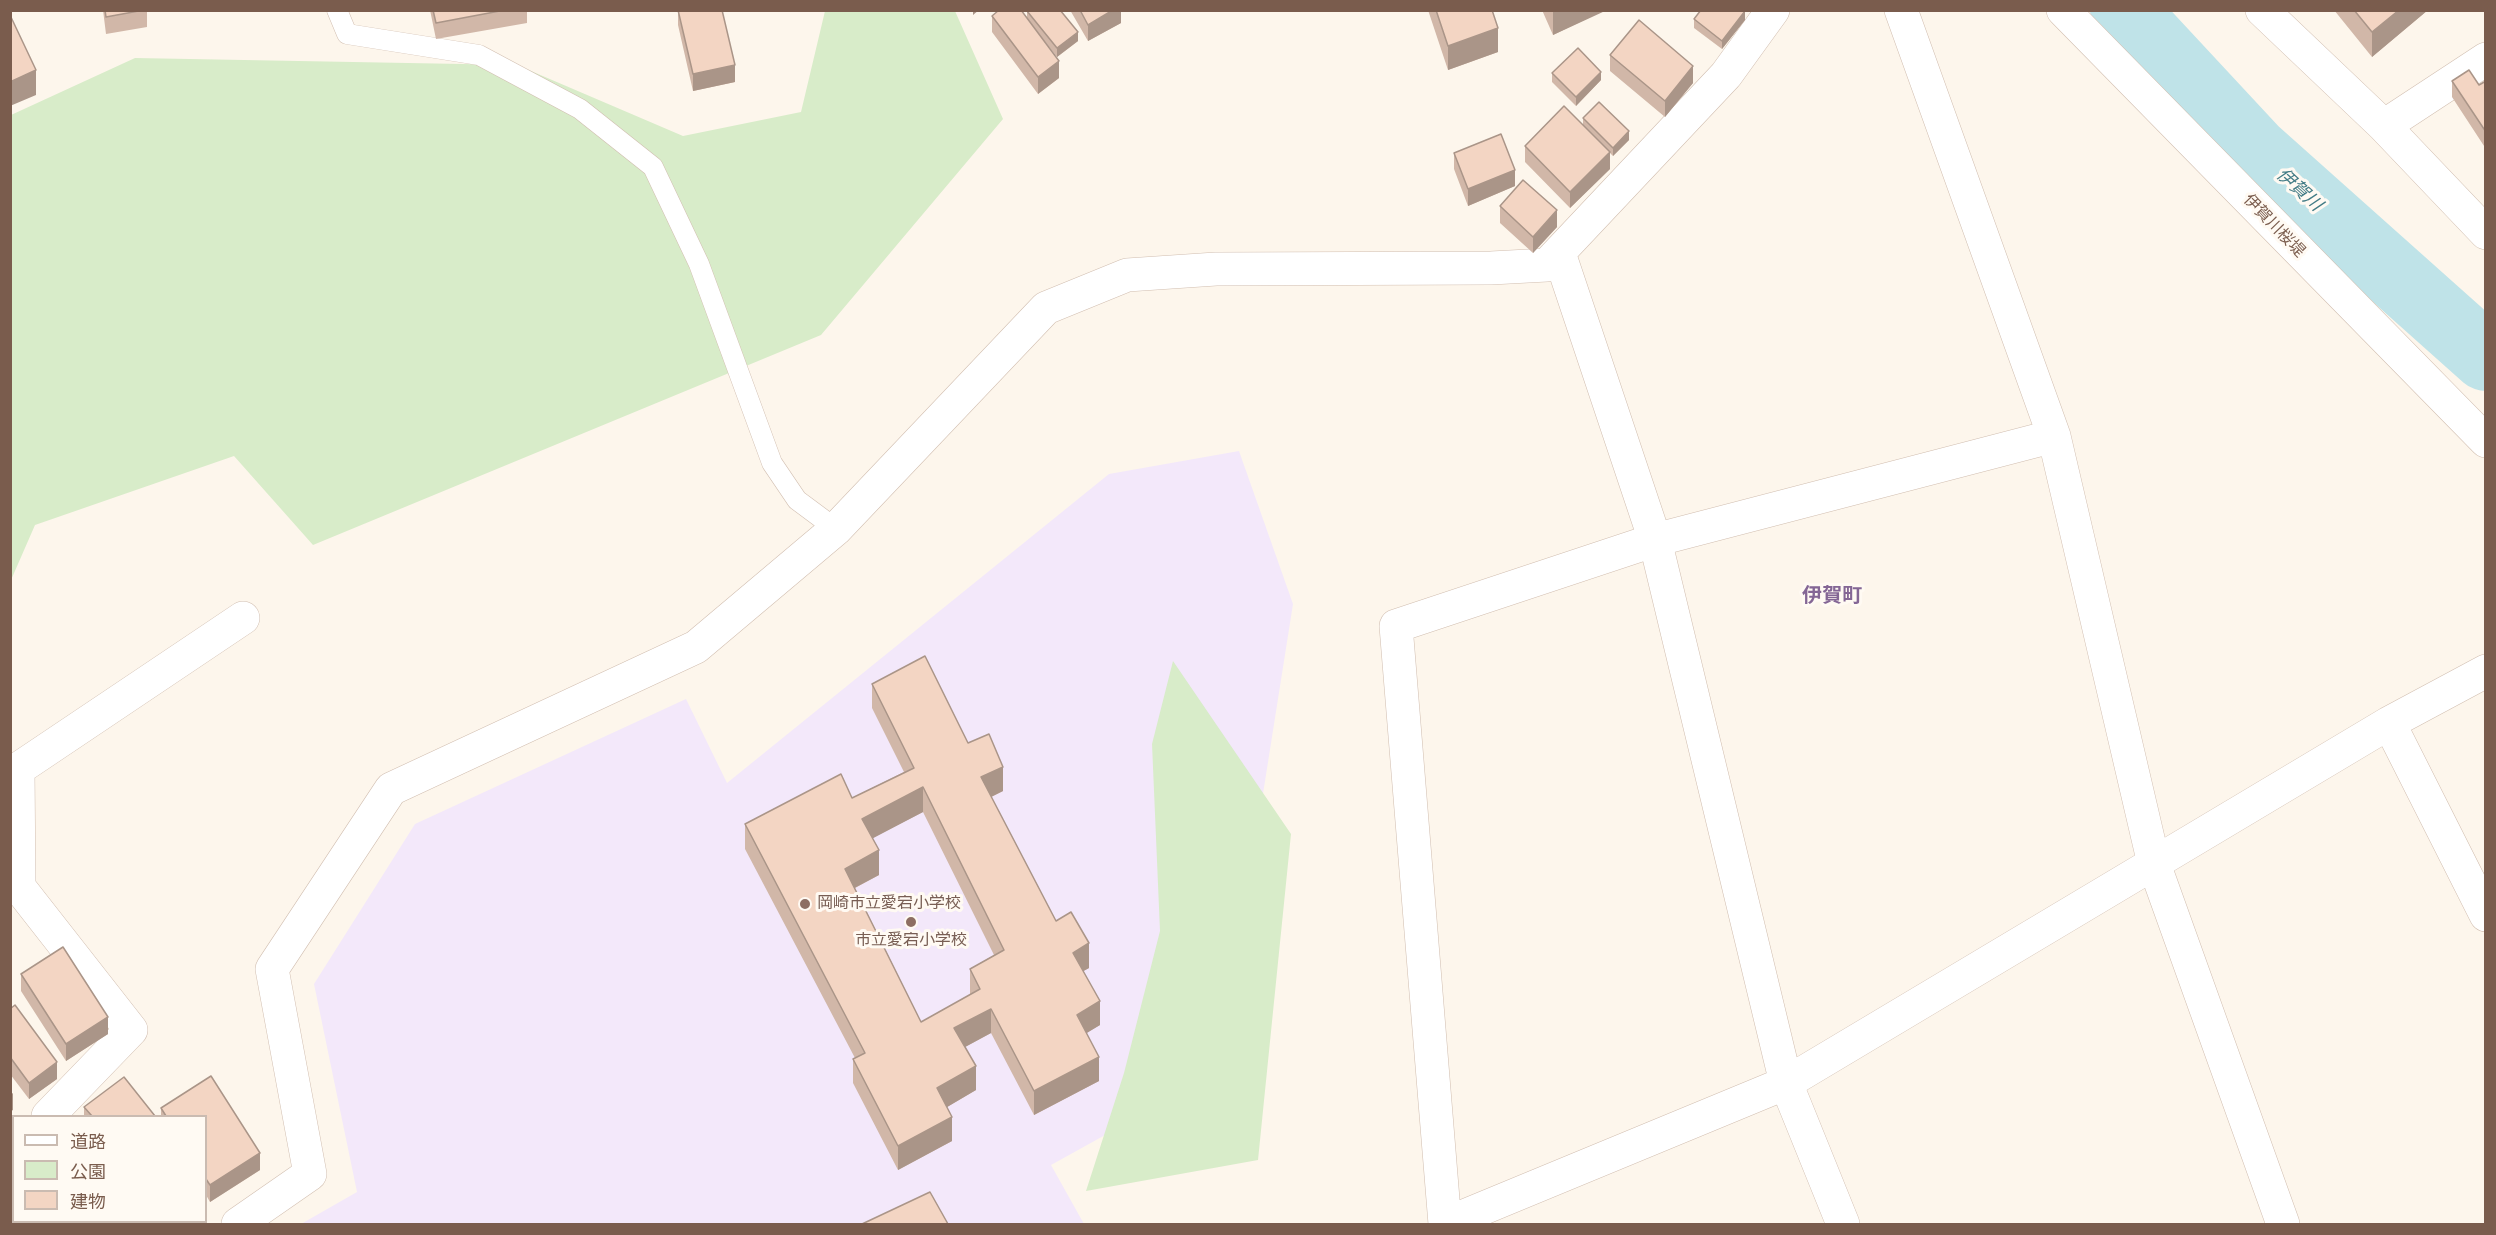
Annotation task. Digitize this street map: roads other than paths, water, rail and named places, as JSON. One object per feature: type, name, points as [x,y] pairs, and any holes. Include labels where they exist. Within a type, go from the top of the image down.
[{"type":"street","points":[[238,1224],[310,1174],[272,969],[391,789],[696,647],[836,529],[1046,308],[1126,275],[1216,268],[1491,268],[1547,265],[1726,75],[1773,10]]},
{"type":"street","points":[[1901,10],[2054,436],[2154,864],[2283,1224]]},
{"type":"street","name":"伊賀川桜堤","points":[[2063,10],[2486,441]]},
{"type":"street","points":[[2262,10],[2384,126],[2486,233]]},
{"type":"street","points":[[2384,126],[2486,59]]},
{"type":"street","points":[[1559,253],[1655,540],[1786,1083],[1843,1224]]},
{"type":"street","points":[[2054,436],[1655,540],[1396,626],[1445,1224],[1786,1083],[2389,723],[2486,670]]},
{"type":"street","points":[[49,1115],[131,1030],[19,887],[18,769],[243,618]]},
{"type":"street","points":[[2389,723],[2486,915]]},
{"type":"lane","points":[[337,10],[346,34],[479,55],[580,109],[653,167],[699,264],[772,463],[797,500],[836,529]]},
{"type":"waterway","name":"伊賀川","points":[[2124,10],[2255,151],[2486,357]]},
{"type":"place","name":"岡崎市立愛宕小学校","points":[[805,904]]},
{"type":"place","name":"市立愛宕小学校","points":[[911,922]]},
{"type":"district","name":"伊賀町","points":[[1832,596]]}]
